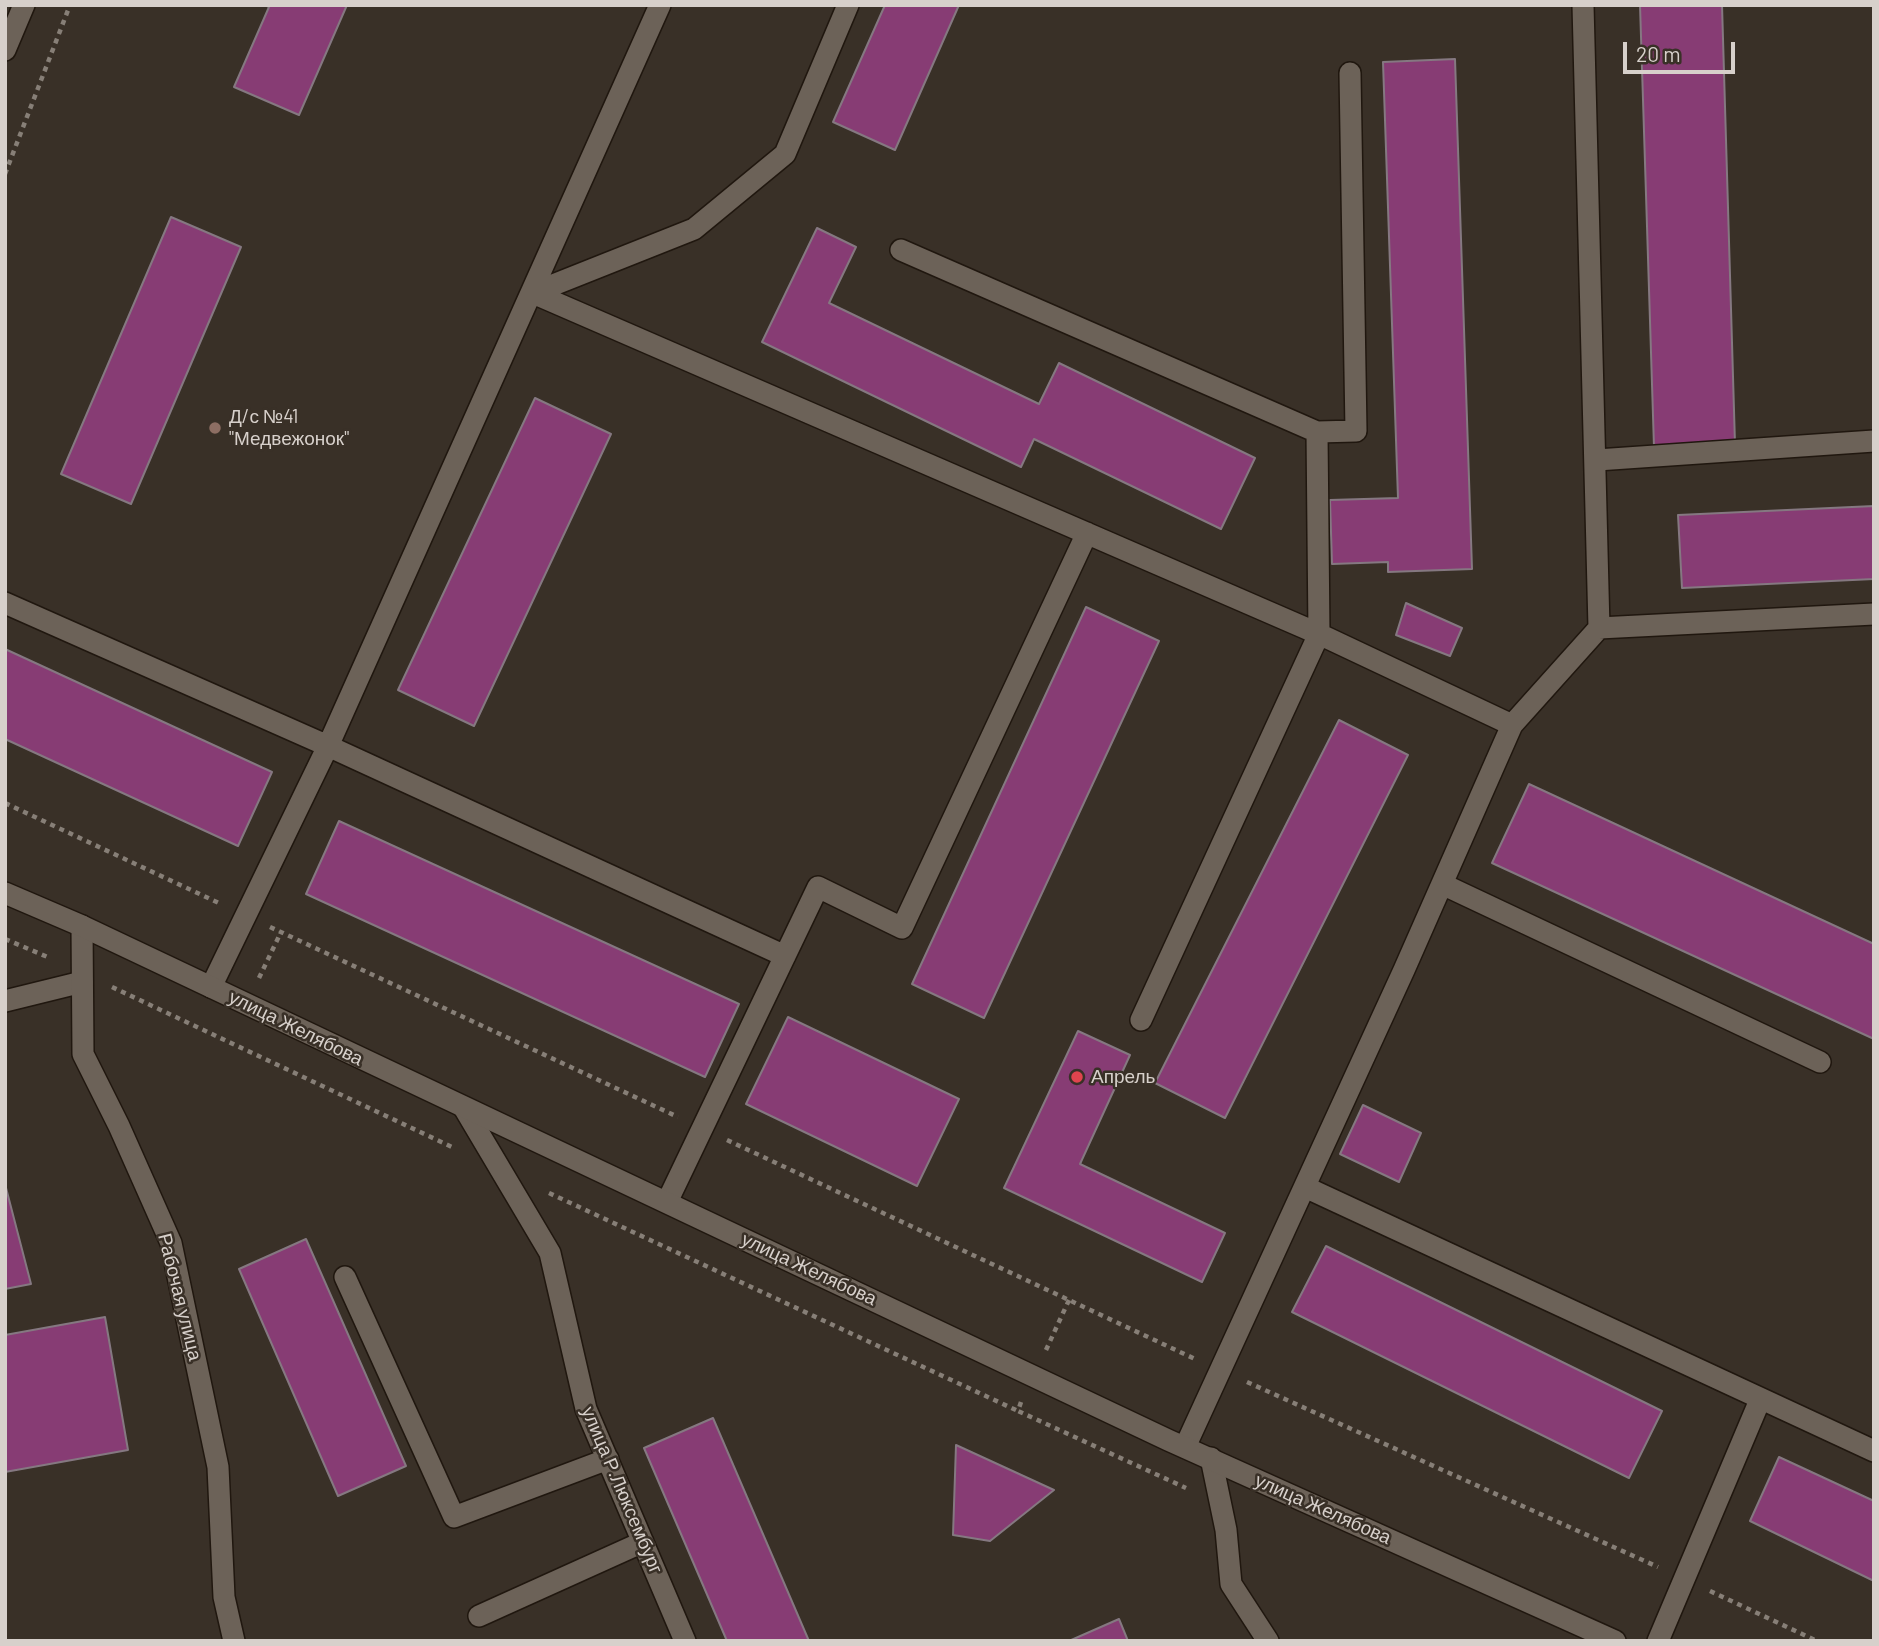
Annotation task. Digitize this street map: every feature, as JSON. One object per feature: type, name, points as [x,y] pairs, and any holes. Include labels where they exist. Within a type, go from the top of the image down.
[{"type":"street","points":[[5,50],[24,5]]},
{"type":"street","points":[[211,987],[328,746],[660,5]]},
{"type":"street","points":[[533,293],[694,229],[785,154],[848,5]]},
{"type":"street","points":[[1185,1447],[1512,725],[1599,628],[1597,460],[1583,5]]},
{"type":"street","points":[[901,250],[1317,432],[1356,431],[1350,73]]},
{"type":"street","points":[[533,293],[1319,634],[1512,725]]},
{"type":"street","points":[[1141,1020],[1319,634],[1317,432]]},
{"type":"street","points":[[1597,460],[1874,441]]},
{"type":"street","points":[[667,1202],[818,887],[902,928],[1087,533]]},
{"type":"street","points":[[5,603],[328,746],[785,956]]},
{"type":"street","points":[[1599,628],[1874,614]]},
{"type":"street","points":[[1442,884],[1819,1062]]},
{"type":"street","name":"улица Желябова","points":[[5,893],[82,926],[1185,1447],[1615,1641]]},
{"type":"street","name":"Рабочая улица","points":[[82,926],[83,1054],[119,1126],[170,1243],[218,1467],[224,1597],[234,1641]]},
{"type":"street","points":[[5,1000],[82,982]]},
{"type":"street","name":"улица Р.Люксембург","points":[[464,1108],[550,1253],[586,1409],[685,1641]]},
{"type":"street","points":[[1305,1187],[1874,1451]]},
{"type":"street","points":[[345,1277],[454,1517],[608,1459]]},
{"type":"street","points":[[1658,1641],[1760,1400]]},
{"type":"street","points":[[1211,1458],[1226,1530],[1231,1584],[1268,1641]]},
{"type":"street","points":[[479,1616],[643,1542]]},
{"type":"path","points":[[5,174],[70,5]]},
{"type":"path","points":[[5,803],[1220,1370],[1817,1641]]},
{"type":"building","points":[[265,5],[347,5],[299,115],[234,87],[269,7]]},
{"type":"building","points":[[885,5],[959,5],[895,150],[833,122]]},
{"type":"building","points":[[1640,5],[1722,5],[1735,444],[1654,447]]},
{"type":"building","points":[[1455,59],[1472,569],[1388,572],[1388,562],[1332,564],[1330,500],[1398,498],[1383,62]]},
{"type":"building","points":[[171,217],[241,247],[131,504],[61,474]]},
{"type":"building","points":[[817,228],[856,247],[829,303],[1039,404],[1059,363],[1255,458],[1221,529],[1034,439],[1021,467],[762,342]]},
{"type":"building","points":[[535,398],[611,434],[474,726],[398,690]]},
{"type":"building","points":[[1874,506],[1874,579],[1682,588],[1678,515]]},
{"type":"building","points":[[1406,603],[1462,628],[1450,656],[1396,635]]},
{"type":"building","points":[[1086,607],[1159,641],[984,1018],[912,984]]},
{"type":"building","points":[[5,649],[272,772],[238,846],[5,739]]},
{"type":"building","points":[[1339,720],[1408,755],[1225,1118],[1155,1083]]},
{"type":"building","points":[[1529,784],[1874,944],[1874,1039],[1492,863]]},
{"type":"building","points":[[339,821],[739,1004],[705,1077],[306,894]]},
{"type":"building","points":[[788,1017],[959,1099],[917,1186],[746,1104]]},
{"type":"building","points":[[1078,1031],[1130,1055],[1080,1164],[1225,1233],[1202,1282],[1004,1188]]},
{"type":"building","points":[[1363,1105],[1421,1133],[1399,1182],[1340,1154]]},
{"type":"building","points":[[5,1184],[31,1284],[5,1289]]},
{"type":"building","points":[[306,1239],[406,1466],[338,1496],[239,1269]]},
{"type":"building","points":[[1326,1246],[1662,1411],[1629,1478],[1292,1312]]},
{"type":"building","points":[[105,1317],[128,1450],[5,1472],[5,1335]]},
{"type":"building","points":[[713,1418],[809,1641],[727,1641],[644,1448]]},
{"type":"building","points":[[956,1445],[1054,1490],[990,1541],[953,1535]]},
{"type":"building","points":[[1779,1457],[1874,1501],[1874,1581],[1750,1521]]},
{"type":"building","points":[[1119,1619],[1128,1641],[1069,1641]]},
{"type":"place","name":"Д/с №41 \"Медвежонок\"","points":[[215,428]]},
{"type":"place","name":"Апрель","points":[[1077,1077]]}]
